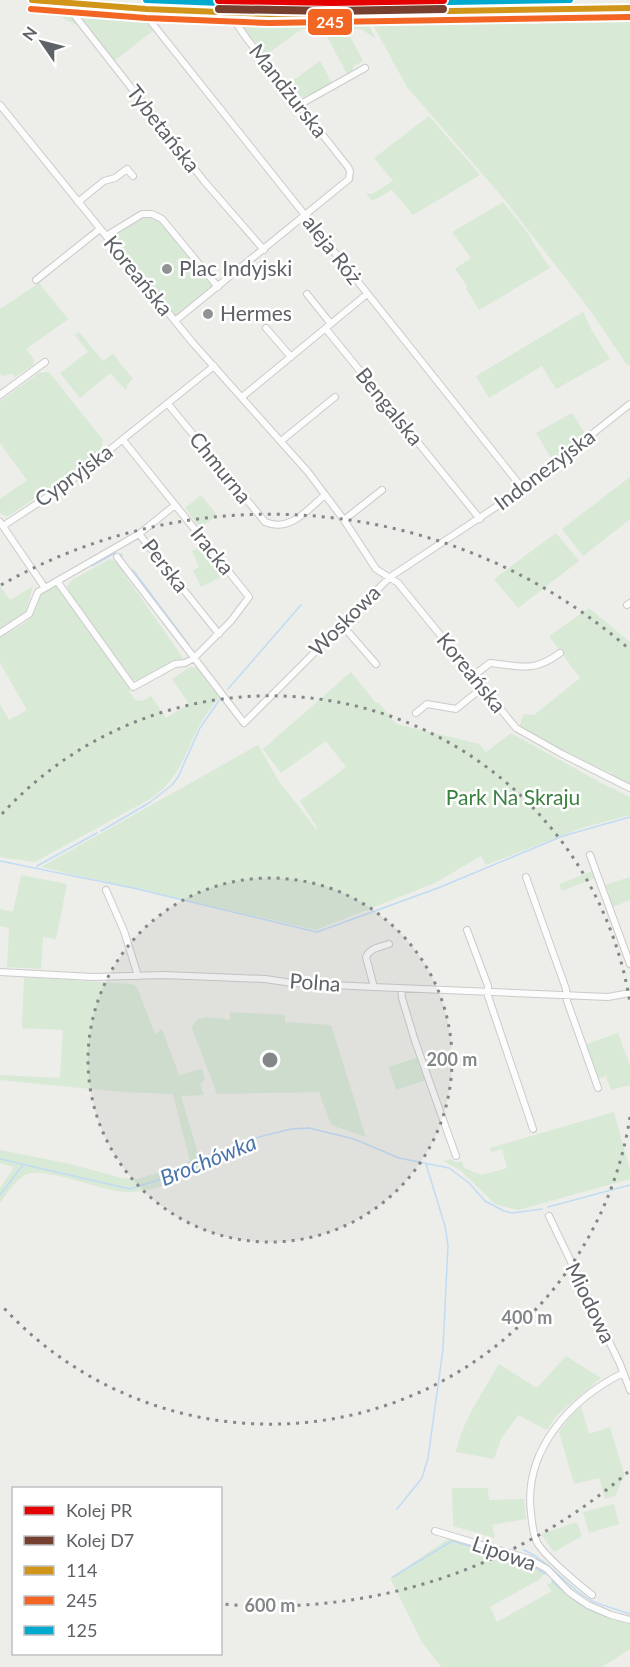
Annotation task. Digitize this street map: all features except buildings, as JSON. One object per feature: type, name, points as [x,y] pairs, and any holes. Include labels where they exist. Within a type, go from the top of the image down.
[{"type":"street","points":[[32,0],[233,14],[323,15],[630,8]]},
{"type":"street","name":"Tybetańska","points":[[72,3],[75,15],[152,116],[264,250]]},
{"type":"street","name":"aleja Róż","points":[[146,9],[148,18],[523,489]]},
{"type":"street","name":"Mandżurska","points":[[233,14],[247,39],[350,171],[350,179],[305,216]]},
{"type":"street","points":[[299,105],[365,68]]},
{"type":"street","name":"Koreańska","points":[[0,105],[175,321],[281,441],[325,495],[344,520],[372,565],[398,583],[516,728],[630,788]]},
{"type":"street","points":[[78,202],[104,181],[115,178],[127,169],[133,176]]},
{"type":"street","points":[[106,236],[142,214],[156,215],[162,219],[218,287]]},
{"type":"street","points":[[175,321],[305,216]]},
{"type":"street","points":[[36,280],[100,229]]},
{"type":"street","name":"Bengalska","points":[[307,294],[328,326],[480,519]]},
{"type":"street","points":[[242,397],[367,294]]},
{"type":"street","points":[[266,328],[291,357]]},
{"type":"street","points":[[0,394],[45,362]]},
{"type":"street","points":[[168,404],[214,366]]},
{"type":"street","points":[[281,441],[334,397]]},
{"type":"street","name":"Cypryjska","points":[[1,524],[59,490],[168,404]]},
{"type":"street","name":"Chmurna","points":[[168,404],[266,522],[282,526],[291,523],[325,495]]},
{"type":"street","name":"Indonezyjska","points":[[458,534],[523,489],[630,404]]},
{"type":"street","name":"Iracka","points":[[123,440],[249,597],[231,621],[194,658]]},
{"type":"street","points":[[344,520],[382,490]]},
{"type":"street","name":"Perska","points":[[175,505],[139,534],[219,634]]},
{"type":"street","points":[[1,524],[45,588]]},
{"type":"street","points":[[0,633],[29,614],[38,592],[139,534]]},
{"type":"street","name":"Woskowa","points":[[194,658],[244,723],[390,577],[458,534]]},
{"type":"street","points":[[57,581],[133,687],[175,664],[185,663],[194,658],[117,557]]},
{"type":"street","points":[[342,625],[376,664]]},
{"type":"street","points":[[473,676],[490,663],[533,667],[548,662],[560,653]]},
{"type":"street","points":[[416,713],[427,704],[456,709],[482,688]]},
{"type":"street","points":[[590,855],[630,964]]},
{"type":"street","points":[[526,878],[566,989],[566,995],[598,1088]]},
{"type":"street","points":[[106,890],[124,931],[138,976]]},
{"type":"street","points":[[467,930],[488,986],[488,996],[533,1129]]},
{"type":"street","points":[[374,987],[366,957],[371,950],[389,944]]},
{"type":"street","name":"Polna","points":[[0,972],[93,977],[265,979],[374,987],[608,997],[630,993]]},
{"type":"street","points":[[401,988],[415,1041],[456,1156]]},
{"type":"street","name":"Miodowa","points":[[549,1216],[630,1390]]},
{"type":"street","points":[[592,1595],[576,1583],[538,1544],[530,1504],[531,1487],[540,1457],[553,1431],[565,1415],[604,1382],[624,1373]]},
{"type":"street","name":"Lipowa","points":[[435,1531],[529,1559],[547,1569],[569,1592],[588,1605],[630,1620]]},
{"type":"green space","points":[[29,8],[69,11],[79,26],[60,17],[33,13]]},
{"type":"green space","points":[[75,10],[140,15],[153,31],[114,61]]},
{"type":"green space","points":[[630,18],[630,364],[627,365],[590,310],[505,200],[407,87],[373,25],[519,22],[535,24],[551,20]]},
{"type":"green space","points":[[239,23],[368,24],[376,39],[361,29],[346,29],[363,61],[347,74],[323,29],[302,29],[266,55]]},
{"type":"green space","points":[[320,61],[332,83],[305,98],[297,95],[288,84]]},
{"type":"green space","points":[[429,116],[480,175],[413,215],[392,190],[372,201],[366,193],[372,194],[393,181],[374,158]]},
{"type":"green space","points":[[503,202],[530,236],[550,268],[479,310],[455,269],[471,258],[452,232]]},
{"type":"green space","name":"Plac Indyjski","points":[[141,217],[156,217],[162,222],[212,283],[213,287],[178,316],[174,315],[113,241],[116,236]]},
{"type":"green space","points":[[39,283],[68,319],[26,349],[34,359],[33,365],[15,377],[13,374],[2,376],[0,373],[0,309]]},
{"type":"green space","points":[[583,312],[610,359],[556,389],[542,366],[489,398],[476,376]]},
{"type":"green space","points":[[79,332],[103,361],[113,354],[133,379],[127,385],[126,390],[110,373],[80,398],[60,373],[88,352],[75,335]]},
{"type":"green space","points":[[49,372],[103,440],[101,449],[57,484],[8,516],[2,515],[0,499],[27,480],[0,443],[0,401],[39,373]]},
{"type":"green space","points":[[572,413],[584,432],[583,438],[553,461],[536,433]]},
{"type":"green space","points":[[630,477],[630,519],[583,556],[562,529]]},
{"type":"green space","points":[[201,495],[217,515],[200,528],[185,508]]},
{"type":"green space","points":[[556,533],[579,561],[518,608],[494,579]]},
{"type":"green space","points":[[202,547],[225,575],[201,587],[193,570],[199,567],[192,551]]},
{"type":"green space","points":[[110,559],[116,562],[183,658],[144,681],[132,680],[73,601],[67,586],[72,580]]},
{"type":"green space","points":[[0,586],[10,600],[33,586],[25,615],[0,630]]},
{"type":"green space","points":[[57,586],[130,685],[129,691],[135,700],[142,701],[151,696],[166,718],[189,704],[172,679],[190,667],[197,668],[213,690],[216,688],[221,695],[201,722],[174,775],[160,792],[35,862],[0,857],[0,704],[9,720],[27,710],[0,663],[0,636],[27,621],[34,613],[44,592]]},
{"type":"green space","points":[[589,608],[630,642],[630,786],[611,777],[612,773],[583,763],[523,729],[520,725],[523,714],[534,715],[580,678],[549,636]]},
{"type":"green space","name":"Park Na Skraju","points":[[351,672],[396,724],[479,744],[486,752],[511,733],[630,797],[630,815],[582,828],[486,865],[481,856],[435,883],[316,930],[41,867],[258,745],[278,780],[318,829],[300,801],[346,767],[326,741],[281,773],[263,749]]},
{"type":"green space","points":[[592,871],[595,878],[562,891],[559,884]]},
{"type":"green space","points":[[21,875],[67,884],[56,939],[43,937],[41,969],[7,967],[9,928],[0,926],[0,909],[13,912]]},
{"type":"green space","points":[[630,877],[630,900],[613,907],[605,885]]},
{"type":"green space","points":[[24,977],[132,984],[137,987],[155,1034],[162,1029],[179,1075],[202,1069],[205,1079],[200,1085],[204,1095],[181,1096],[200,1160],[206,1160],[209,1168],[160,1187],[129,1192],[60,1176],[34,1173],[18,1180],[0,1203],[0,1188],[14,1167],[0,1163],[0,1150],[70,1164],[122,1178],[137,1179],[190,1161],[173,1094],[122,1092],[0,1080],[0,1075],[60,1078],[63,1030],[22,1028]]},
{"type":"green space","points":[[230,1012],[285,1015],[285,1022],[331,1025],[366,1137],[331,1125],[319,1092],[217,1094],[192,1028],[194,1023],[202,1018],[230,1020]]},
{"type":"green space","points":[[618,1033],[630,1066],[630,1085],[611,1090],[606,1076],[596,1079],[584,1045]]},
{"type":"green space","points":[[419,1057],[426,1080],[396,1090],[389,1067]]},
{"type":"green space","points":[[614,1112],[630,1170],[630,1179],[518,1210],[495,1204],[460,1170],[443,1161],[451,1159],[457,1163],[462,1161],[464,1168],[482,1175],[507,1168],[502,1149],[491,1152],[490,1148]]},
{"type":"green space","points":[[566,1356],[601,1378],[556,1416],[547,1430],[518,1415],[501,1439],[494,1459],[456,1452],[468,1417],[499,1364],[537,1388]]},
{"type":"green space","points":[[581,1406],[589,1434],[610,1427],[625,1477],[615,1496],[605,1499],[599,1478],[574,1484],[559,1432]]},
{"type":"green space","points":[[452,1488],[488,1488],[489,1500],[524,1499],[526,1519],[492,1525],[495,1538],[453,1526]]},
{"type":"green space","points":[[614,1504],[619,1524],[589,1533],[583,1512]]},
{"type":"green space","points":[[577,1522],[582,1536],[554,1552],[541,1534]]},
{"type":"green space","points":[[450,1538],[517,1557],[545,1572],[540,1579],[490,1607],[497,1622],[552,1591],[547,1585],[554,1581],[588,1609],[630,1622],[630,1649],[602,1667],[441,1667],[422,1642],[390,1578]]},
{"type":"waterway","points":[[92,566],[115,553]]},
{"type":"waterway","points":[[133,570],[189,645]]},
{"type":"waterway","points":[[228,689],[301,605]]},
{"type":"waterway","points":[[101,831],[149,803],[172,785],[178,777],[200,728],[220,699]]},
{"type":"waterway","points":[[0,861],[133,888],[317,932],[438,888],[563,836],[630,817]]},
{"type":"waterway","points":[[37,866],[97,833]]},
{"type":"waterway","name":"Brochówka","points":[[0,1159],[130,1189],[197,1168],[247,1140],[291,1129],[309,1128],[354,1139],[399,1158],[449,1168],[469,1183],[485,1201],[504,1211],[512,1213],[542,1209]]},
{"type":"waterway","points":[[397,1509],[422,1478],[428,1458],[443,1349],[448,1245],[445,1226],[426,1164]]},
{"type":"waterway","points":[[0,1195],[23,1165]]},
{"type":"waterway","name":"Brochówka","points":[[548,1207],[630,1185]]},
{"type":"waterway","points":[[393,1577],[452,1541],[520,1561],[545,1574]]},
{"type":"waterway","points":[[524,1550],[540,1559],[586,1598],[630,1614]]},
{"type":"waterway","points":[[552,1581],[577,1602],[606,1616]]},
{"type":"rail line","name":"PR","points":[[219,0],[332,2],[443,0]]},
{"type":"rail line","name":"D7","points":[[219,9],[332,11],[443,9]]},
{"type":"transit line","name":"114","points":[[32,0],[146,9],[269,14],[630,8]]},
{"type":"transit line","name":"125","points":[[146,0],[269,5],[570,0]]},
{"type":"transit line","name":"245","points":[[31,9],[146,18],[269,23],[630,17]]},
{"type":"place","name":"Plac Indyjski","points":[[167,269]]},
{"type":"place","name":"Hermes","points":[[208,314]]}]
